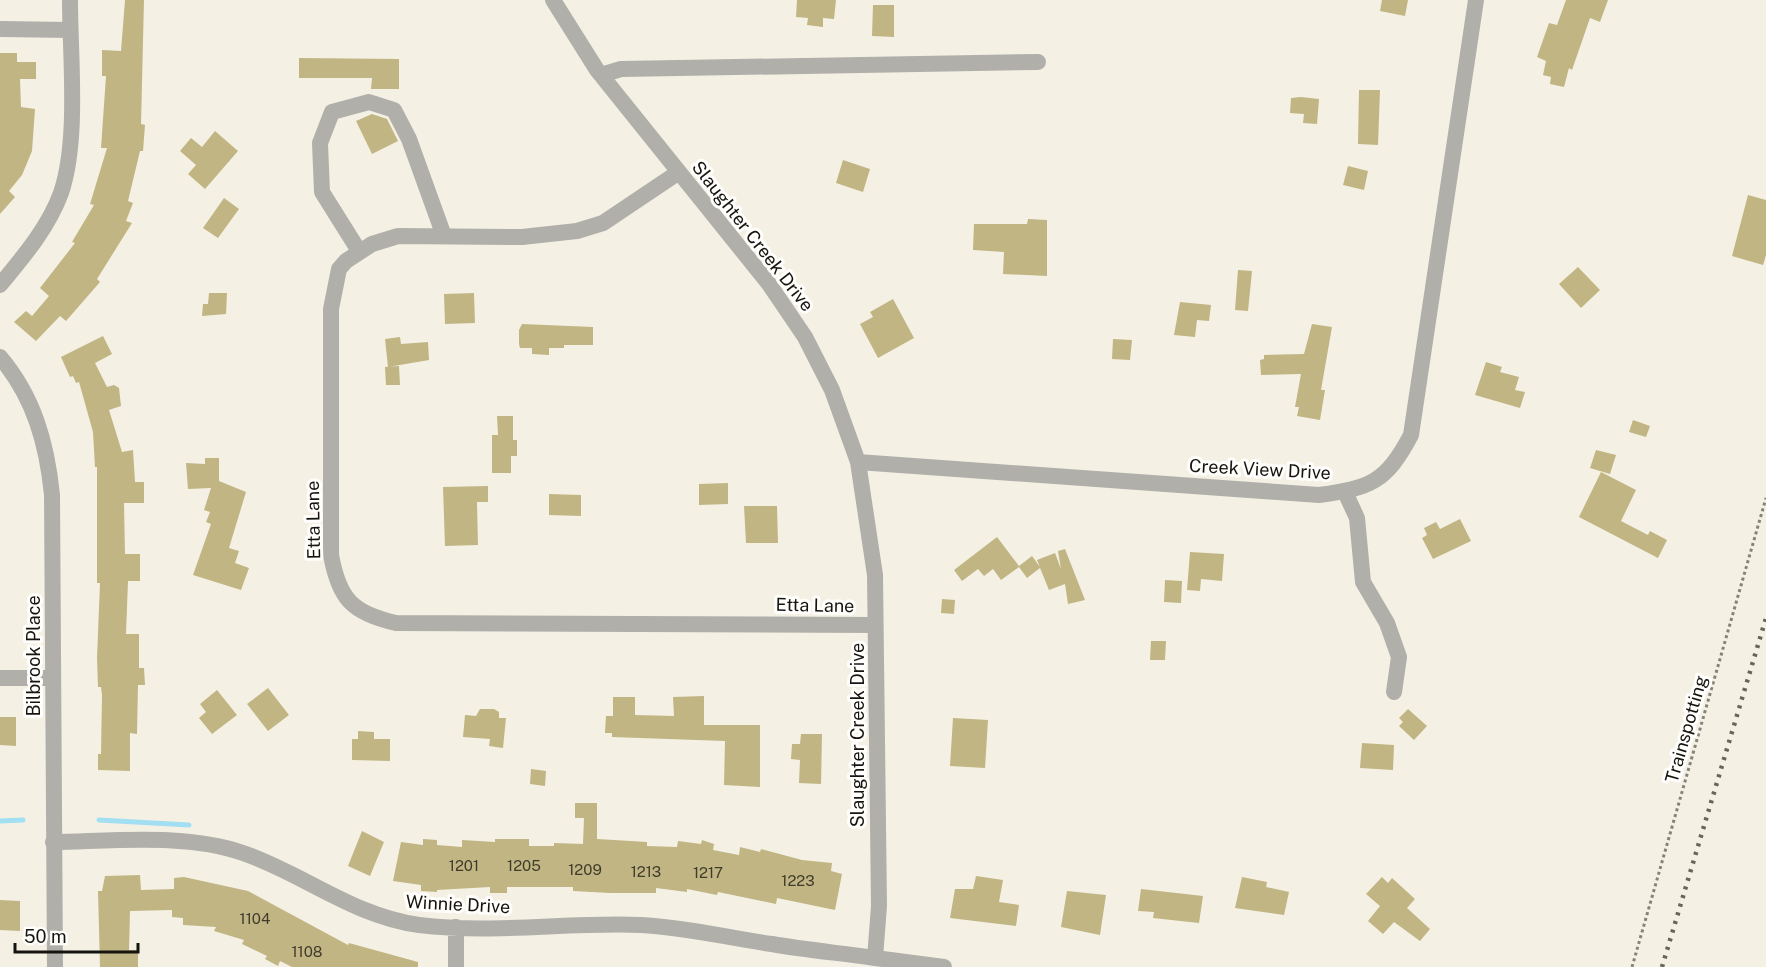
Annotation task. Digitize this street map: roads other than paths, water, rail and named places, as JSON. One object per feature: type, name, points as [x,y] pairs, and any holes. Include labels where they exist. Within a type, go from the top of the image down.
[{"type":"street","points":[[0,285],[36,242],[61,192],[71,144],[70,0]]},
{"type":"street","name":"Slaughter Creek Drive","points":[[553,0],[601,75],[769,284],[805,337],[832,390],[858,462],[870,528],[875,575],[879,906],[875,958]]},
{"type":"street","name":"Creek View Drive","points":[[858,462],[1319,495],[1356,490],[1383,477],[1399,458],[1411,435],[1476,0]]},
{"type":"street","points":[[0,29],[70,30]]},
{"type":"street","points":[[601,75],[621,69],[1038,62]]},
{"type":"street","points":[[359,251],[322,192],[320,143],[332,112],[369,102],[394,110],[409,139],[444,236]]},
{"type":"street","name":"Etta Lane","points":[[679,172],[603,223],[577,231],[522,237],[398,236],[372,243],[339,269],[331,309],[331,555],[342,596],[373,618],[396,623],[875,626]]},
{"type":"street","name":"Bilbrook Place","points":[[0,357],[12,371],[33,409],[49,463],[52,495],[55,967]]},
{"type":"street","points":[[1345,492],[1356,518],[1363,582],[1387,623],[1400,657],[1394,692]]},
{"type":"street","points":[[0,678],[52,678]]},
{"type":"street","name":"Winnie Drive","points":[[54,842],[181,841],[212,844],[273,865],[365,911],[419,925],[456,927],[641,925],[680,928],[772,944],[875,958]]},
{"type":"street","points":[[456,927],[456,967]]},
{"type":"street","points":[[875,958],[944,967]]},
{"type":"waterway","points":[[0,821],[23,820]]},
{"type":"waterway","points":[[99,820],[189,825]]},
{"type":"railway","points":[[1662,967],[1766,618]]}]
